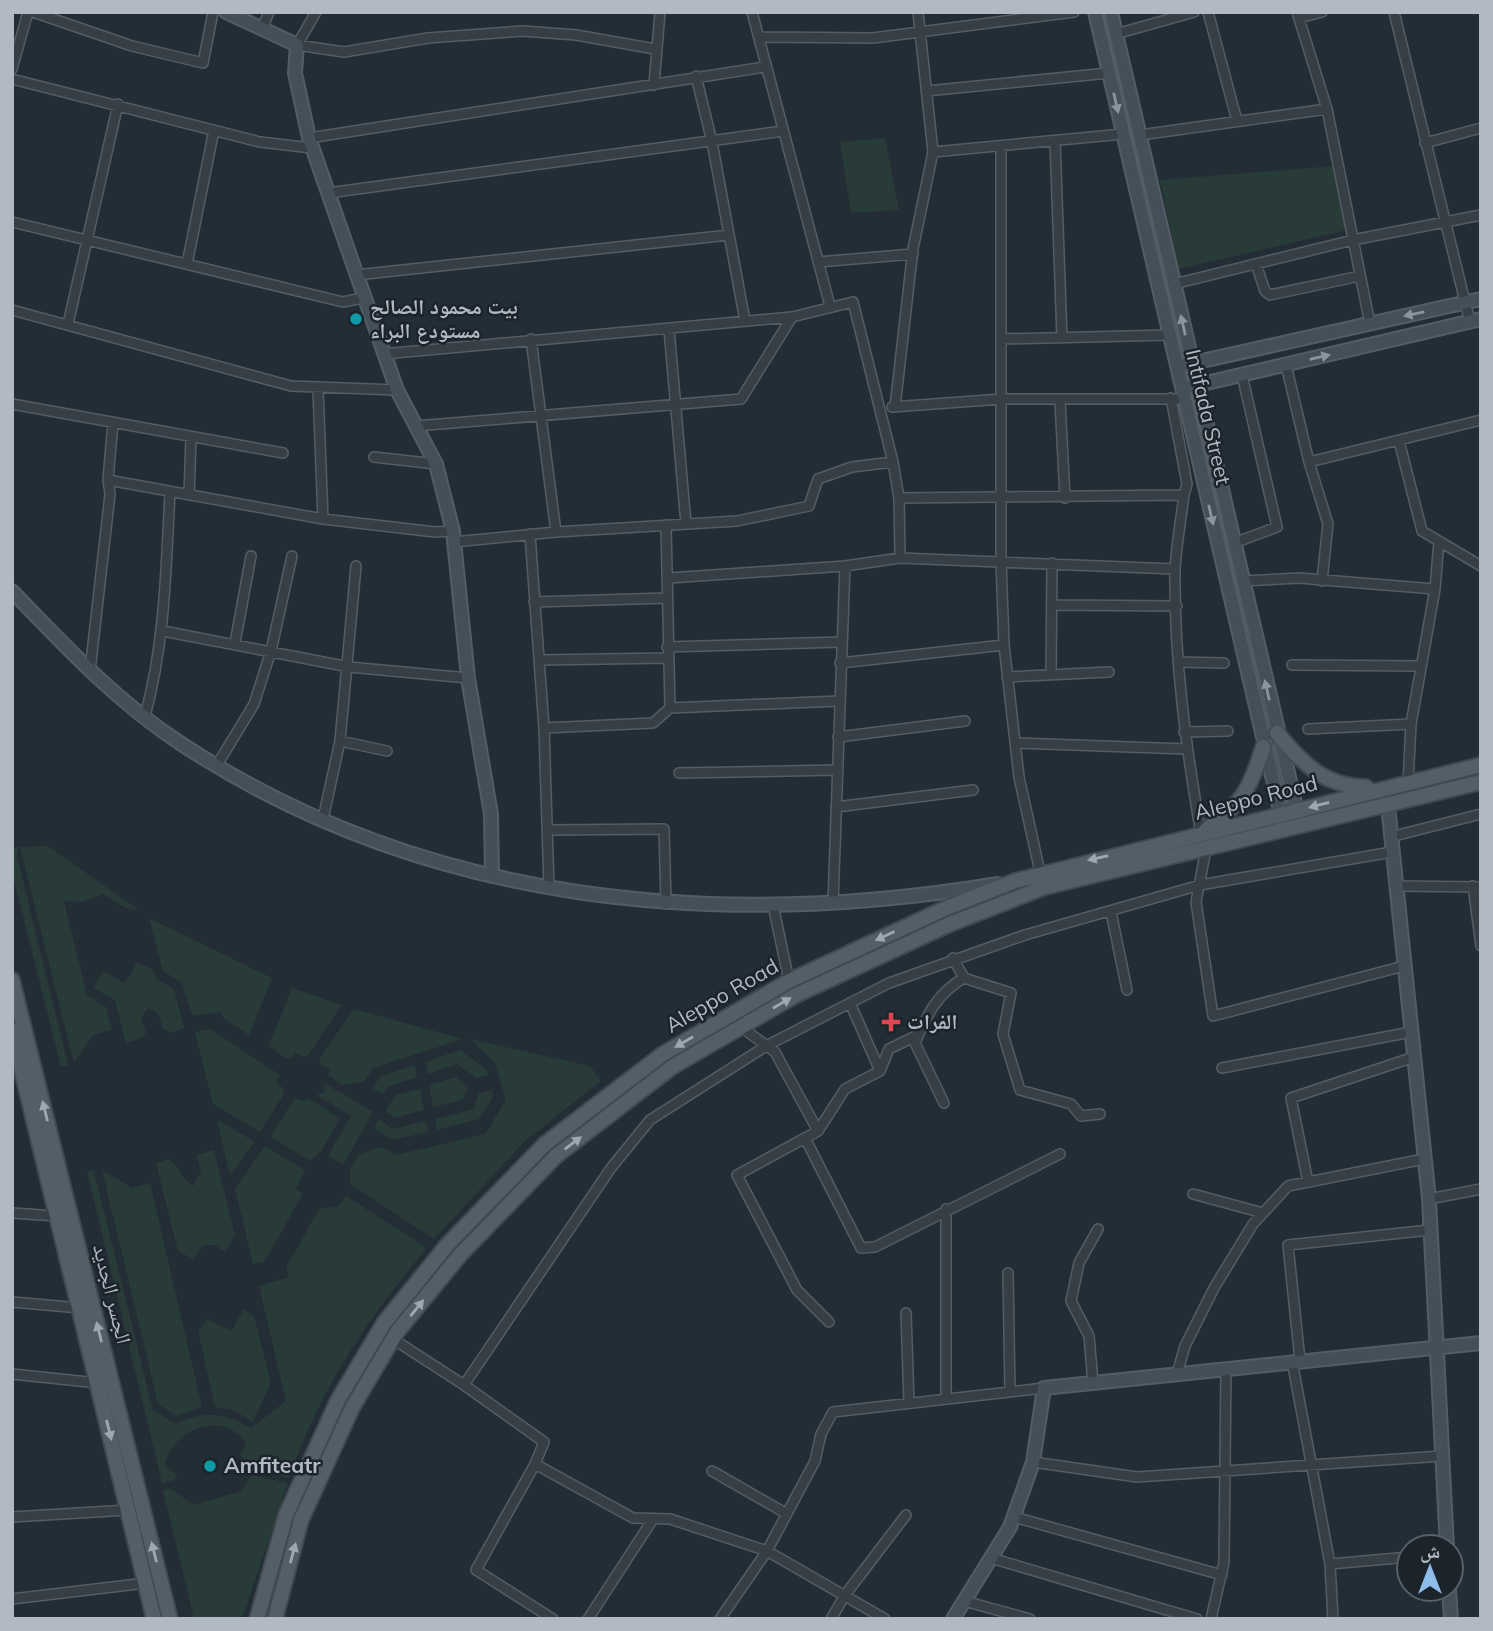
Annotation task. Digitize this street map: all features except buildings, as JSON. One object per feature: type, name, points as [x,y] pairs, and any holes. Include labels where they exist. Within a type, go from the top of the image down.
[{"type":"main road","points":[[1277,733],[1306,764],[1342,787],[1385,788]]},
{"type":"main road","points":[[1201,834],[1235,808],[1253,778],[1263,747]]},
{"type":"main road","name":"Aleppo Road","points":[[257,1619],[286,1515],[338,1400],[384,1323],[440,1254],[545,1144],[663,1054],[789,981],[944,909],[1040,872],[1481,765]]},
{"type":"main road","name":"Aleppo Road","points":[[275,1619],[301,1520],[352,1408],[393,1339],[460,1255],[556,1156],[672,1067],[796,995],[950,924],[1045,887],[1481,782]]},
{"type":"main road","name":"الجسر الجديد","points":[[12,980],[170,1619]]},
{"type":"main road","name":"الجسر الجديد","points":[[12,1032],[155,1619]]},
{"type":"street","points":[[12,69],[31,12],[132,46],[203,63],[214,12]]},
{"type":"street","points":[[226,12],[297,45],[344,52],[428,38],[523,31],[576,35],[655,49]]},
{"type":"street","points":[[262,29],[269,12]]},
{"type":"street","points":[[316,12],[297,45],[295,73],[311,143],[383,354],[397,390],[436,464],[453,536],[468,678],[491,814],[492,876]]},
{"type":"street","points":[[654,85],[660,12]]},
{"type":"street","points":[[752,12],[830,306]]},
{"type":"street","points":[[895,407],[913,254],[933,152],[918,12]]},
{"type":"street","points":[[759,37],[873,38],[1074,12]]},
{"type":"street","name":"Intifada Street","points":[[1095,12],[1169,335],[1179,395],[1263,747],[1288,813],[1301,827]]},
{"type":"street","name":"Intifada Street","points":[[1111,12],[1277,733],[1288,813],[1285,831]]},
{"type":"street","points":[[1116,34],[1194,12]]},
{"type":"street","points":[[1208,12],[1237,121]]},
{"type":"street","points":[[1322,12],[1298,15],[1327,109],[1370,324]]},
{"type":"street","points":[[881,408],[1002,399],[1060,401],[1179,395],[1197,385],[1475,320],[1464,303],[1394,12]]},
{"type":"street","points":[[12,79],[260,142],[311,143],[696,76],[765,67]]},
{"type":"street","points":[[926,91],[1109,73]]},
{"type":"street","points":[[696,76],[712,142],[746,321]]},
{"type":"street","points":[[68,324],[118,104]]},
{"type":"street","points":[[1140,135],[1327,109]]},
{"type":"street","points":[[1425,143],[1481,128]]},
{"type":"street","points":[[187,264],[214,130]]},
{"type":"street","points":[[328,193],[783,131]]},
{"type":"street","points":[[933,152],[1123,134]]},
{"type":"street","points":[[1055,141],[1062,338]]},
{"type":"street","points":[[1001,146],[1001,561],[1004,645],[1019,777],[1040,872]]},
{"type":"street","points":[[1174,284],[1353,240],[1481,215]]},
{"type":"street","points":[[12,222],[343,302],[363,298]]},
{"type":"street","points":[[355,275],[729,235]]},
{"type":"street","points":[[818,262],[913,254]]},
{"type":"street","points":[[1256,264],[1265,291],[1270,295],[1360,276]]},
{"type":"street","points":[[1176,367],[1481,299]]},
{"type":"street","points":[[383,354],[792,317],[853,302],[893,462],[899,498],[900,558]]},
{"type":"street","points":[[12,310],[291,386],[397,390]]},
{"type":"street","points":[[416,426],[741,400],[792,317]]},
{"type":"street","points":[[669,329],[686,524]]},
{"type":"street","points":[[1002,339],[1169,335]]},
{"type":"street","points":[[531,339],[556,532]]},
{"type":"street","points":[[1286,365],[1309,462],[1328,524],[1322,581]]},
{"type":"street","points":[[1234,542],[1277,527],[1242,375]]},
{"type":"street","points":[[318,389],[323,519]]},
{"type":"street","points":[[1179,395],[1187,484],[1175,569],[1178,662],[1186,749],[1201,834]]},
{"type":"street","points":[[1060,401],[1065,498]]},
{"type":"street","points":[[12,404],[191,439],[283,453]]},
{"type":"street","points":[[1309,462],[1481,420]]},
{"type":"street","points":[[90,671],[110,494],[108,480],[113,422]]},
{"type":"street","points":[[189,495],[191,439]]},
{"type":"street","points":[[1399,441],[1422,531],[1481,566]]},
{"type":"street","points":[[374,457],[436,464]]},
{"type":"street","points":[[108,480],[323,519],[453,536],[737,521],[809,506],[818,479],[852,467],[893,462]]},
{"type":"street","points":[[145,716],[157,674],[163,631],[170,492]]},
{"type":"street","points":[[899,498],[1184,495]]},
{"type":"street","points":[[666,525],[670,708]]},
{"type":"street","points":[[530,534],[544,728],[549,888]]},
{"type":"street","points":[[1408,783],[1411,723],[1435,589],[1439,541]]},
{"type":"street","points":[[235,643],[251,556]]},
{"type":"street","points":[[217,765],[254,704],[271,652],[292,556]]},
{"type":"street","points":[[668,578],[845,566],[900,558],[1175,569]]},
{"type":"street","points":[[1051,674],[1052,563]]},
{"type":"street","points":[[323,819],[340,741],[349,667],[356,566]]},
{"type":"street","points":[[833,903],[845,566]]},
{"type":"street","points":[[1242,581],[1299,578],[1435,589]]},
{"type":"street","points":[[12,591],[90,671],[179,743],[323,819],[428,861],[549,888],[666,904],[833,903],[936,894],[1015,881]]},
{"type":"street","points":[[534,602],[668,598]]},
{"type":"street","points":[[1053,605],[1177,606]]},
{"type":"street","points":[[163,631],[349,667],[468,678]]},
{"type":"street","points":[[667,647],[841,642]]},
{"type":"street","points":[[840,663],[1004,645]]},
{"type":"street","points":[[539,660],[667,658]]},
{"type":"street","points":[[1178,662],[1224,663]]},
{"type":"street","points":[[1293,665],[1420,666]]},
{"type":"street","points":[[1007,677],[1109,672]]},
{"type":"street","points":[[544,728],[653,723],[670,708],[839,701]]},
{"type":"street","points":[[838,737],[965,722]]},
{"type":"street","points":[[1308,729],[1411,723]]},
{"type":"street","points":[[1184,732],[1228,731]]},
{"type":"street","points":[[340,741],[387,751]]},
{"type":"street","points":[[1017,743],[1186,749]]},
{"type":"street","points":[[679,774],[837,770]]},
{"type":"street","points":[[836,807],[973,790]]},
{"type":"street","points":[[1388,805],[1429,1199],[1446,1533]]},
{"type":"street","points":[[1390,837],[1481,814]]},
{"type":"street","points":[[549,830],[664,829],[666,904]]},
{"type":"street","points":[[1206,849],[1196,902],[1213,1016],[1404,966]]},
{"type":"street","points":[[464,1385],[611,1168],[650,1120],[766,1046],[889,983],[953,958],[1200,885],[1392,852]]},
{"type":"street","points":[[1396,886],[1477,887],[1481,946]]},
{"type":"street","points":[[773,905],[789,981]]},
{"type":"street","points":[[1111,912],[1127,990]]},
{"type":"street","points":[[953,958],[964,978],[1011,993],[1003,1034],[1020,1090],[1070,1104],[1081,1116],[1100,1114]]},
{"type":"street","points":[[944,1103],[915,1042],[927,1014],[945,988],[964,978]]},
{"type":"street","points":[[850,1003],[880,1071]]},
{"type":"street","points":[[741,1027],[775,1052],[818,1131]]},
{"type":"street","points":[[1222,1068],[1411,1032]]},
{"type":"street","points":[[829,1322],[797,1290],[737,1175],[818,1131],[845,1089],[880,1071],[889,1049],[919,1035]]},
{"type":"street","points":[[1308,1182],[1291,1098],[1414,1057]]},
{"type":"street","points":[[805,1138],[861,1248],[875,1247],[1060,1154]]},
{"type":"street","points":[[1177,1374],[1185,1346],[1214,1288],[1263,1213],[1288,1186],[1424,1159]]},
{"type":"street","points":[[1429,1199],[1481,1189]]},
{"type":"street","points":[[1193,1194],[1263,1213]]},
{"type":"street","points":[[946,1209],[946,1399]]},
{"type":"street","points":[[12,1213],[57,1216]]},
{"type":"street","points":[[1093,1383],[1089,1336],[1071,1301],[1079,1263],[1098,1229]]},
{"type":"street","points":[[1333,1619],[1329,1564],[1296,1361],[1288,1245],[1430,1230]]},
{"type":"street","points":[[1008,1273],[1010,1392]]},
{"type":"street","points":[[12,1302],[79,1308]]},
{"type":"street","points":[[906,1313],[909,1403]]},
{"type":"street","points":[[393,1339],[544,1442],[535,1464],[476,1570],[553,1619]]},
{"type":"street","points":[[720,1619],[767,1551],[816,1461],[821,1434],[833,1412],[1226,1368],[1481,1343]]},
{"type":"street","points":[[1211,1619],[1222,1575],[1226,1368]]},
{"type":"street","points":[[12,1374],[98,1383]]},
{"type":"street","points":[[953,1619],[1014,1517],[1033,1462],[1044,1388]]},
{"type":"street","points":[[1033,1462],[1137,1477],[1442,1456]]},
{"type":"street","points":[[535,1464],[633,1518],[670,1519],[767,1551],[885,1619]]},
{"type":"street","points":[[712,1471],[787,1514]]},
{"type":"street","points":[[12,1517],[128,1510]]},
{"type":"street","points":[[831,1619],[845,1595],[906,1515]]},
{"type":"street","points":[[1014,1517],[1222,1575]]},
{"type":"street","points":[[588,1619],[653,1519]]},
{"type":"street","points":[[991,1558],[1197,1619]]},
{"type":"street","points":[[1329,1564],[1395,1558]]},
{"type":"street","points":[[12,1599],[146,1583]]},
{"type":"street","points":[[964,1601],[1030,1619]]},
{"type":"green space","points":[[885,138],[899,210],[851,213],[840,142]]},
{"type":"green space","points":[[1334,166],[1347,230],[1179,269],[1160,180]]},
{"type":"green space","points":[[48,846],[139,910],[125,908],[103,894],[82,902],[64,901],[87,995],[106,1007],[112,1030],[93,1035],[74,1063],[20,847]]},
{"type":"green space","points":[[18,847],[17,856],[68,1065],[61,1067],[12,872],[12,849]]},
{"type":"green space","points":[[1012,888],[970,905],[922,926],[991,894]]},
{"type":"green space","points":[[149,918],[272,978],[249,1035],[223,1018],[221,1012],[192,1016],[182,983],[163,971]]},
{"type":"green space","points":[[922,926],[836,966],[888,941]]},
{"type":"green space","points":[[137,963],[152,969],[157,979],[174,989],[184,1028],[171,1033],[163,1029],[158,1013],[148,1008],[141,1018],[146,1033],[140,1039],[126,1043],[115,1000],[93,988],[103,971],[124,983]]},
{"type":"green space","points":[[836,966],[688,1047],[619,1094],[555,1148],[495,1206],[411,1303],[367,1364],[336,1421],[355,1380],[381,1337],[452,1249],[536,1159],[667,1056],[765,999]]},
{"type":"green space","points":[[292,988],[342,1005],[308,1055],[303,1057],[296,1053],[291,1059],[285,1058],[269,1046]]},
{"type":"green space","points":[[354,1009],[463,1039],[373,1068],[364,1082],[342,1085],[328,1075],[330,1070],[320,1064],[319,1059]]},
{"type":"green space","points":[[210,1029],[280,1075],[276,1083],[283,1088],[284,1094],[260,1132],[213,1104],[195,1032]]},
{"type":"green space","points":[[470,1039],[590,1066],[601,1081],[525,1141],[434,1239],[350,1184],[350,1170],[359,1154],[382,1147],[396,1155],[485,1134],[506,1100],[495,1063]]},
{"type":"green space","points":[[460,1050],[486,1069],[488,1075],[476,1078],[457,1064],[428,1074],[425,1062]]},
{"type":"green space","points":[[415,1065],[417,1077],[387,1087],[383,1094],[372,1088],[381,1076]]},
{"type":"green space","points":[[456,1077],[468,1088],[463,1100],[433,1107],[429,1085]]},
{"type":"green space","points":[[324,1083],[373,1112],[343,1165],[328,1156],[351,1116],[317,1095],[325,1092]]},
{"type":"green space","points":[[420,1089],[424,1110],[394,1118],[385,1111],[396,1095]]},
{"type":"green space","points":[[492,1090],[493,1097],[479,1119],[437,1130],[435,1119],[474,1109],[478,1094]]},
{"type":"green space","points":[[295,1098],[304,1101],[309,1098],[340,1119],[322,1150],[310,1161],[270,1137]]},
{"type":"green space","points":[[379,1119],[393,1129],[426,1121],[428,1132],[392,1140],[374,1128]]},
{"type":"green space","points":[[217,1120],[255,1142],[230,1176]]},
{"type":"green space","points":[[265,1146],[305,1170],[296,1189],[303,1194],[264,1262],[253,1264],[235,1189]]},
{"type":"green space","points":[[214,1150],[235,1235],[225,1252],[215,1245],[204,1245],[193,1259],[178,1251],[156,1163],[169,1159],[193,1186],[201,1173],[197,1155]]},
{"type":"green space","points":[[102,1170],[132,1188],[150,1183],[202,1407],[176,1416],[158,1404]]},
{"type":"green space","points":[[87,1171],[94,1171],[153,1410],[176,1424],[196,1416],[214,1415],[232,1419],[251,1428],[286,1401],[259,1286],[289,1277],[286,1267],[320,1208],[337,1207],[346,1196],[427,1248],[384,1302],[347,1356],[315,1414],[289,1478],[253,1469],[240,1455],[246,1444],[236,1433],[225,1427],[212,1426],[187,1433],[177,1442],[165,1465],[177,1475],[175,1480],[162,1483]]},
{"type":"green space","points":[[244,1309],[254,1316],[271,1383],[253,1422],[233,1410],[215,1407],[198,1331],[207,1319],[231,1331]]},
{"type":"green space","points":[[320,1456],[285,1553],[269,1619],[261,1619],[300,1499]]},
{"type":"green space","points":[[251,1475],[288,1483],[242,1619],[194,1619],[163,1490],[170,1488],[194,1505],[242,1491]]},
{"type":"place","name":"بيت محمود الصالح مستودع البراء","points":[[356,319]]},
{"type":"place","name":"الفرات","points":[[891,1022]]},
{"type":"place","name":"Amfiteatr","points":[[210,1466]]}]
